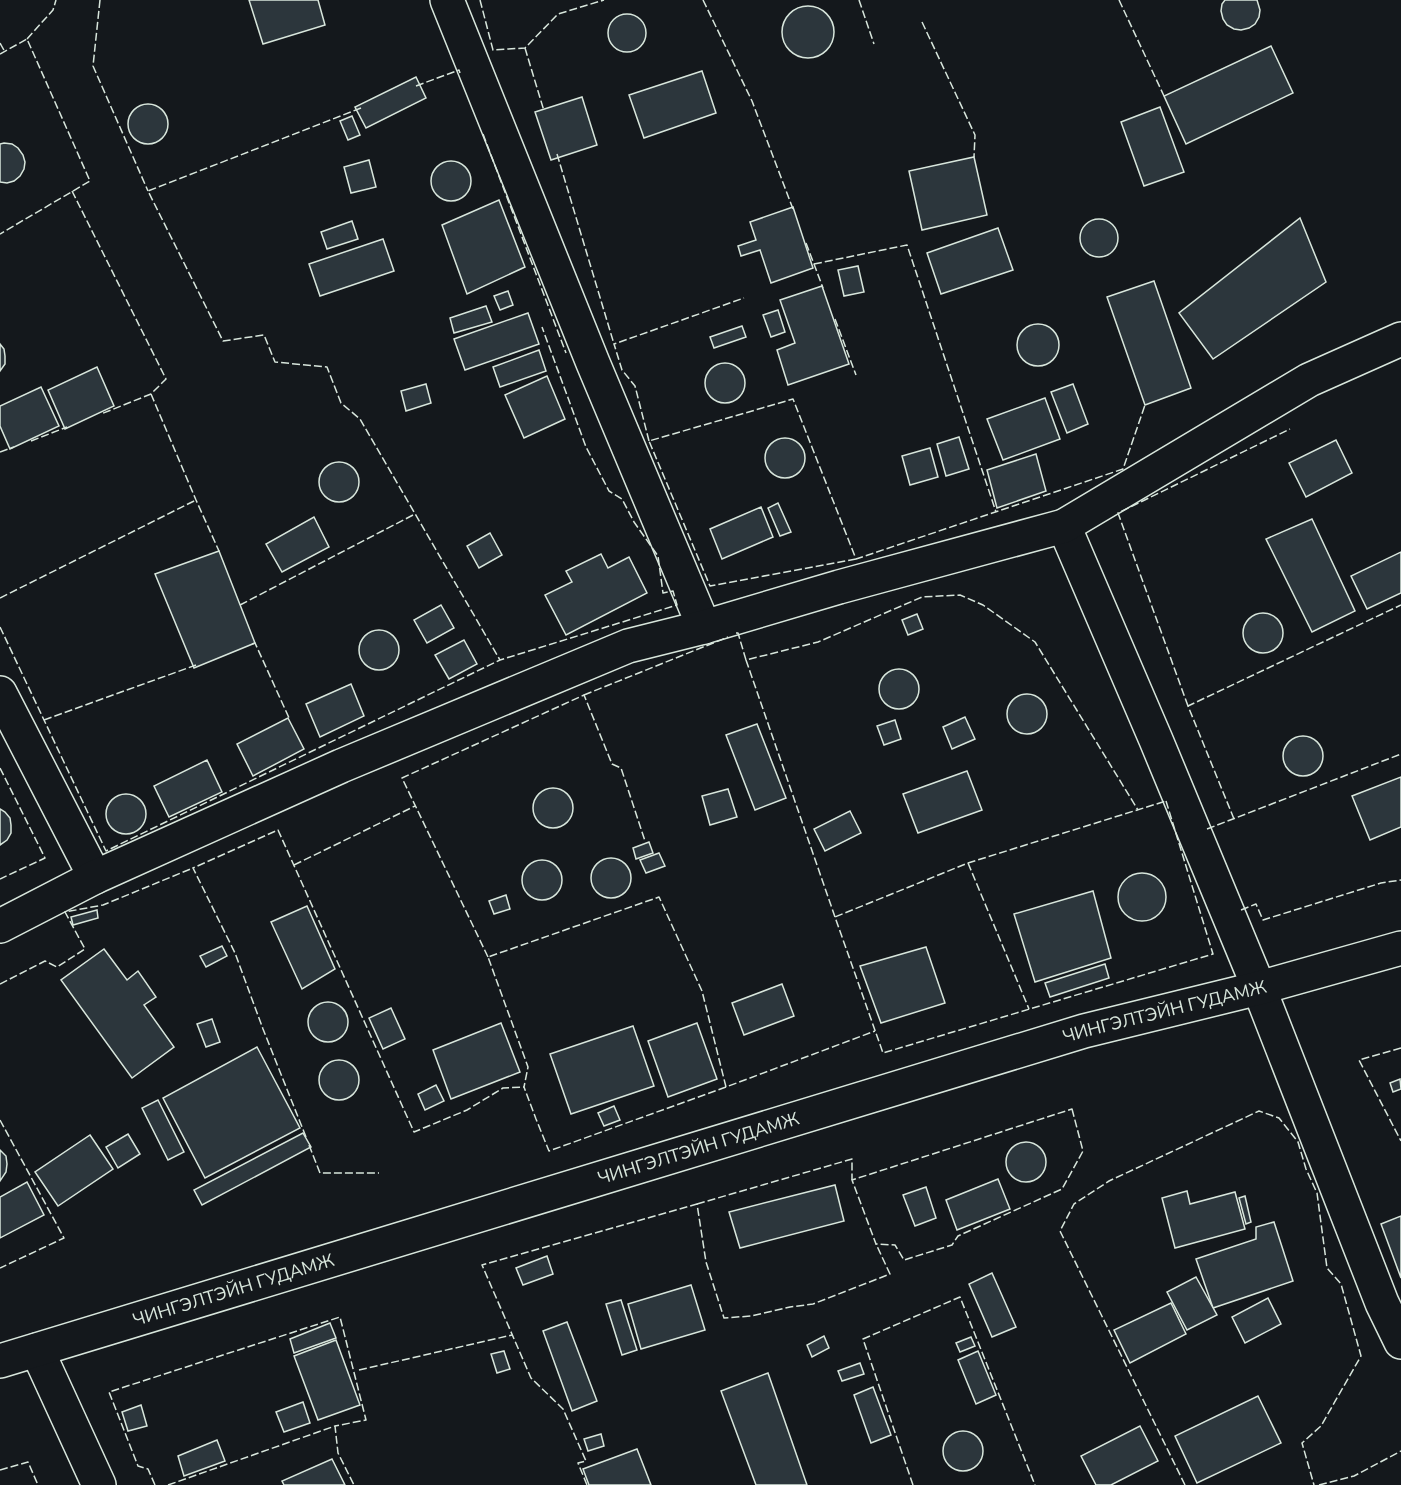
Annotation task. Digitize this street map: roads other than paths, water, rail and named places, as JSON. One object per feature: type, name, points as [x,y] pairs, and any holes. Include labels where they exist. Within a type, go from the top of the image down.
[{"type":"street","points":[[447,0],[593,363],[704,627]]},
{"type":"street","points":[[0,926],[95,877],[341,766],[617,651],[649,640],[704,627],[839,587],[1064,526],[1309,380],[1401,339]]},
{"type":"street","points":[[1064,526],[1259,988],[1378,1292],[1401,1342]]},
{"type":"street","points":[[0,693],[95,877]]},
{"type":"street","name":"ЧИНГЭЛТЭЙН ГУДАМЖ","points":[[0,1361],[1084,1031],[1259,988],[1401,948]]},
{"type":"street","points":[[37,1350],[99,1485]]}]
